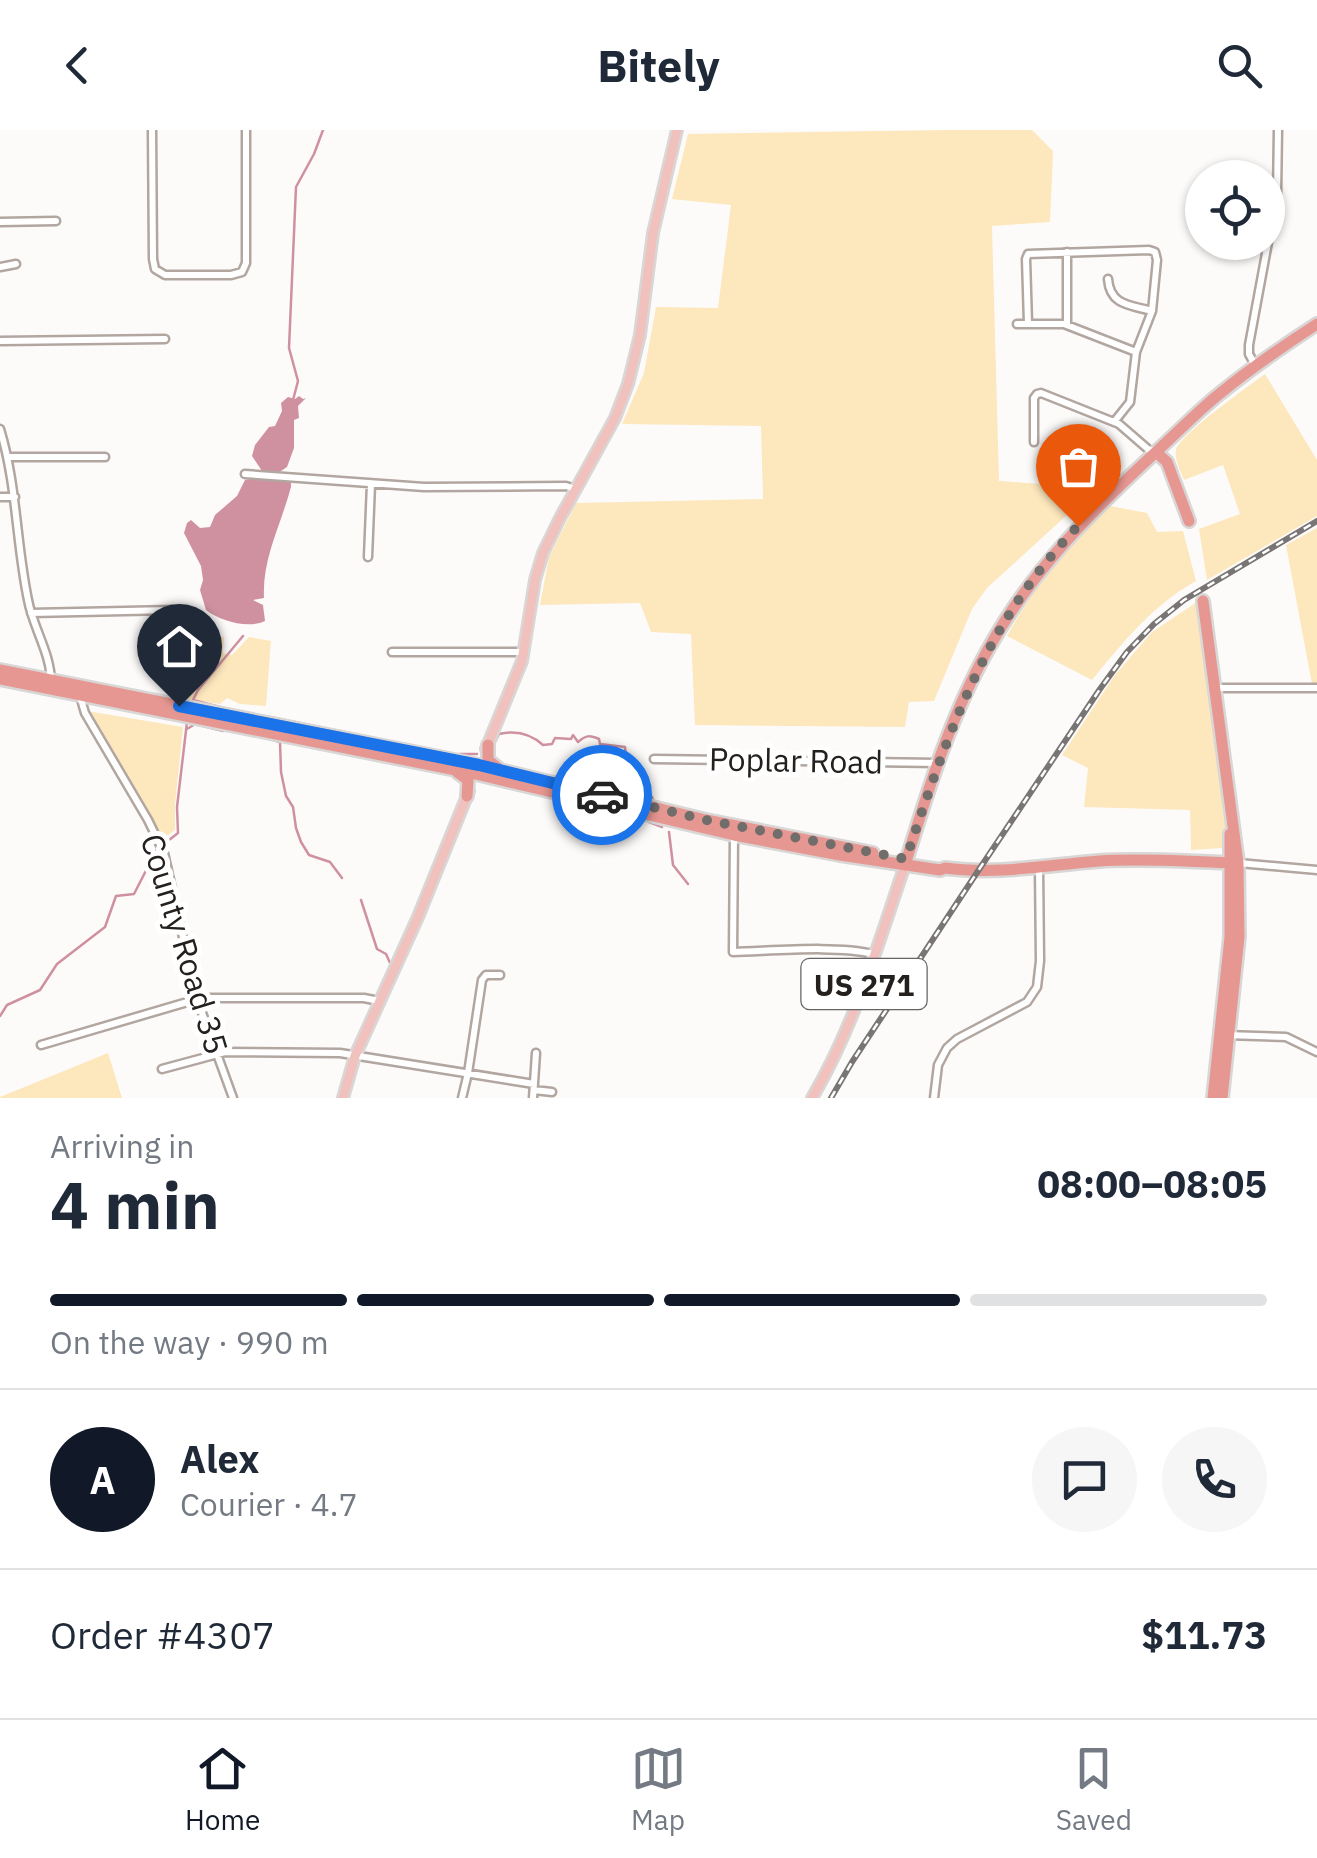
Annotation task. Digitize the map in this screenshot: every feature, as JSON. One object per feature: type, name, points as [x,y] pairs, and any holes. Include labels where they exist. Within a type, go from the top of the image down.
[{"type":"highway","name":"US 271","points":[[906,862],[938,763],[970,682],[1013,607],[1072,532],[1176,432],[1255,366],[1317,324]]},
{"type":"highway","points":[[1176,432],[1167,462],[1188,521]]},
{"type":"highway","points":[[1152,455],[1167,462]]},
{"type":"highway","points":[[1203,601],[1229,800],[1232,861],[1234,937],[1221,1066],[1222,1098]]},
{"type":"highway","points":[[0,670],[50,684],[478,770],[735,831],[940,870],[994,871],[1115,860],[1232,861]]},
{"type":"highway","points":[[0,679],[50,684]]},
{"type":"highway","points":[[488,745],[488,760],[501,770],[545,785]]},
{"type":"highway","points":[[413,757],[467,778],[467,796]]},
{"type":"highway","points":[[448,768],[501,770]]},
{"type":"highway","points":[[1213,1098],[1221,1066]]},
{"type":"main road","points":[[344,1098],[355,1056],[418,918],[524,652],[541,559],[615,418],[631,374],[642,326],[654,228],[677,130]]},
{"type":"main road","name":"US 271","points":[[812,1098],[850,1022],[906,862]]},
{"type":"street","points":[[152,130],[155,269],[164,274],[230,275],[242,272],[246,264],[246,130]]},
{"type":"street","points":[[1255,366],[1248,345],[1277,194],[1278,130]]},
{"type":"street","points":[[0,222],[56,221]]},
{"type":"street","points":[[1028,324],[1028,254],[1153,251],[1158,260],[1152,311],[1136,352],[1130,402],[1114,422]]},
{"type":"street","points":[[1067,252],[1067,326]]},
{"type":"street","points":[[0,267],[16,264]]},
{"type":"street","points":[[1108,278],[1112,297],[1152,311]]},
{"type":"street","points":[[1017,324],[1067,326],[1136,352]]},
{"type":"street","points":[[0,341],[165,340]]},
{"type":"street","points":[[1034,442],[1034,401],[1041,393],[1114,422],[1152,455]]},
{"type":"street","points":[[0,429],[15,497],[26,588],[49,662],[50,684]]},
{"type":"street","points":[[8,457],[105,456]]},
{"type":"street","points":[[245,474],[424,487],[576,488]]},
{"type":"street","points":[[368,557],[371,484]]},
{"type":"street","points":[[0,497],[15,497]]},
{"type":"street","points":[[31,613],[172,610]]},
{"type":"street","points":[[392,652],[524,652]]},
{"type":"street","points":[[1215,688],[1317,688]]},
{"type":"street","name":"County Road 35","points":[[81,690],[83,709],[164,853],[197,998],[233,1098]]},
{"type":"street","name":"Poplar Road","points":[[654,759],[938,763]]},
{"type":"street","points":[[735,831],[733,952],[874,954]]},
{"type":"street","points":[[1232,861],[1317,870]]},
{"type":"street","points":[[934,1098],[938,1065],[947,1048],[1027,1002],[1037,987],[1039,868]]},
{"type":"street","points":[[462,1098],[482,980],[486,975],[500,975]]},
{"type":"street","points":[[41,1045],[197,998],[378,1001]]},
{"type":"street","points":[[1224,1034],[1286,1037],[1317,1052]]},
{"type":"street","points":[[162,1069],[225,1052],[306,1052],[468,1073],[552,1092]]},
{"type":"street","points":[[534,1091],[536,1052]]},
{"type":"shaded area","points":[[1032,130],[1053,151],[1050,222],[992,226],[999,481],[1043,484],[1067,515],[987,588],[972,609],[934,701],[909,702],[905,727],[695,725],[691,634],[651,632],[640,603],[540,605],[549,557],[576,503],[763,499],[761,426],[622,424],[644,373],[656,307],[718,308],[731,205],[672,199],[688,134]]},
{"type":"shaded area","points":[[1265,374],[1317,460],[1317,516],[1207,580],[1199,529],[1240,514],[1223,465],[1184,480],[1176,450],[1201,423]]},
{"type":"shaded area","points":[[288,397],[306,398],[298,406],[299,418],[294,420],[294,448],[287,467],[281,471],[262,471],[252,456],[255,445],[269,427],[275,426],[281,403]]},
{"type":"shaded area","points":[[287,479],[291,487],[269,555],[264,598],[253,600],[263,605],[265,621],[234,623],[206,610],[200,590],[201,566],[184,533],[191,520],[200,528],[210,527],[215,515],[237,496],[245,480]]},
{"type":"shaded area","points":[[1110,506],[1147,513],[1157,532],[1183,531],[1196,581],[1152,613],[1092,680],[1007,636],[1054,567]]},
{"type":"shaded area","points":[[1317,528],[1317,684],[1312,684],[1286,545]]},
{"type":"shaded area","points":[[1197,602],[1226,821],[1222,848],[1191,850],[1190,810],[1084,807],[1088,768],[1062,755],[1115,675],[1152,632]]},
{"type":"shaded area","points":[[224,637],[223,653],[232,655],[249,637],[271,641],[266,706],[240,704],[227,698],[220,704],[187,699],[194,689],[195,638]]},
{"type":"shaded area","points":[[87,711],[183,727],[175,830],[162,840]]},
{"type":"shaded area","points":[[108,1053],[122,1098],[0,1098],[0,1097]]},
{"type":"waterway","points":[[293,400],[298,381],[289,348],[296,187],[323,130]]},
{"type":"waterway","points":[[192,702],[243,636]]},
{"type":"waterway","points":[[193,700],[224,708]]},
{"type":"waterway","points":[[228,709],[285,720]]},
{"type":"waterway","points":[[290,721],[324,728]]},
{"type":"waterway","points":[[164,844],[178,833],[177,807],[187,722]]},
{"type":"waterway","points":[[187,729],[195,724],[223,731]]},
{"type":"waterway","points":[[335,730],[353,734]]},
{"type":"waterway","points":[[493,746],[499,734],[505,733],[523,734],[543,745],[552,744],[555,738],[571,739],[573,735],[578,742],[591,736],[599,739],[600,744],[625,747],[626,758],[637,762]]},
{"type":"waterway","points":[[357,735],[386,741]]},
{"type":"waterway","points":[[266,738],[280,742],[286,796],[293,807],[301,842],[309,855],[330,862],[342,878]]},
{"type":"waterway","points":[[395,742],[450,753]]},
{"type":"waterway","points":[[459,754],[477,754]]},
{"type":"waterway","points":[[642,787],[653,800]]},
{"type":"waterway","points":[[649,822],[662,827]]},
{"type":"waterway","points":[[669,832],[673,865],[688,884]]},
{"type":"waterway","points":[[0,1016],[7,1005],[40,990],[57,964],[105,927],[116,896],[134,894],[157,849]]},
{"type":"waterway","points":[[361,900],[377,949],[386,954],[391,965]]},
{"type":"railway","points":[[831,1098],[978,871],[1127,652],[1184,600],[1317,521]]},
{"type":"way so far","points":[[602,795],[706,820],[906,859],[950,729],[980,665],[1029,585],[1078,526]]},
{"type":"route","points":[[179,706],[479,765],[602,795]]}]
